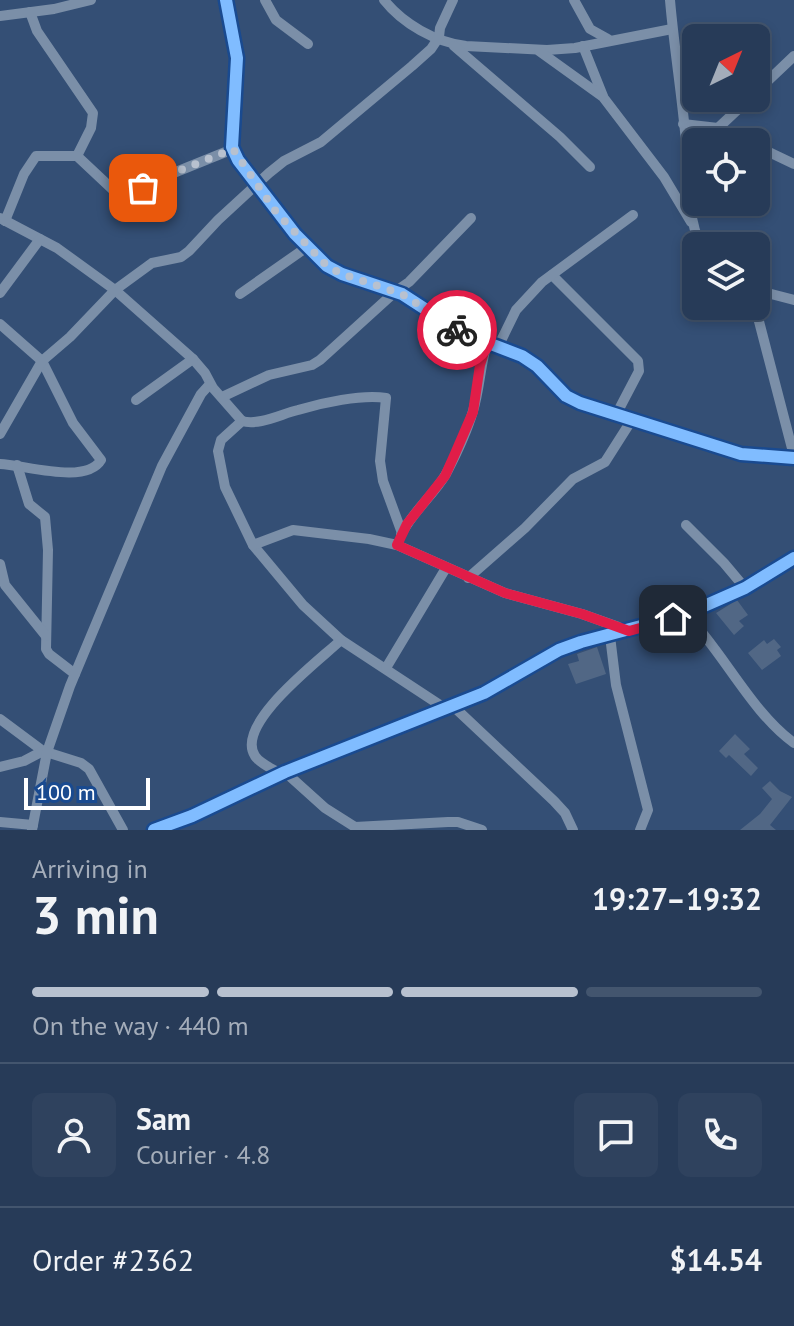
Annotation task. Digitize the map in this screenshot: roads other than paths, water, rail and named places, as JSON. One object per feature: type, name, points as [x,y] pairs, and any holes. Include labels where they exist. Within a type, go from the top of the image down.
[{"type":"street","points":[[0,16],[91,0]]},
{"type":"street","points":[[226,0],[237,58],[231,136],[233,149],[276,212],[327,266],[342,274],[396,291],[462,333],[537,366],[566,396],[741,454],[794,457],[759,320]]},
{"type":"street","points":[[265,0],[276,20],[308,44]]},
{"type":"street","points":[[384,0],[404,22],[453,44],[590,167]]},
{"type":"street","points":[[2,425],[42,361],[115,290],[152,263],[181,257],[189,251],[257,183],[284,161],[321,142],[431,49],[453,0]]},
{"type":"street","points":[[574,0],[590,29],[610,40]]},
{"type":"street","points":[[670,0],[694,227]]},
{"type":"street","points":[[30,12],[37,31],[93,113],[91,128],[77,156]]},
{"type":"street","points":[[590,29],[584,45],[603,97],[669,185],[696,232]]},
{"type":"street","points":[[453,44],[537,50],[672,29]]},
{"type":"street","points":[[537,50],[603,97]]},
{"type":"street","points":[[770,79],[794,56]]},
{"type":"street","points":[[683,124],[718,128],[735,112]]},
{"type":"street","points":[[233,149],[161,178],[126,202],[77,156],[41,155],[31,159],[3,220],[77,261],[115,290],[193,359],[242,421],[252,423],[303,408],[386,398],[380,461],[383,481],[402,533]]},
{"type":"street","points":[[770,153],[794,164]]},
{"type":"street","points":[[397,545],[402,533],[445,476],[473,412],[480,365],[516,310],[542,282],[633,215]]},
{"type":"street","points":[[222,397],[269,375],[312,365],[320,360],[409,282],[471,218]]},
{"type":"street","points":[[0,293],[40,239]]},
{"type":"street","points":[[240,294],[307,247]]},
{"type":"street","points":[[552,275],[638,361],[639,371],[617,413]]},
{"type":"street","points":[[770,294],[794,300]]},
{"type":"street","points":[[0,324],[42,361],[73,423],[101,460],[93,469],[69,473],[0,464]]},
{"type":"street","points":[[136,400],[193,359]]},
{"type":"street","points":[[0,822],[32,828],[45,752],[75,674],[162,466],[201,394],[210,384]]},
{"type":"street","points":[[468,578],[525,528],[573,479],[605,462],[633,418]]},
{"type":"street","points":[[242,421],[221,440],[218,451],[225,487],[253,545],[303,605],[341,640],[450,708],[554,801],[565,813],[573,830]]},
{"type":"street","points":[[17,465],[29,504],[45,517],[48,550],[46,649],[75,674]]},
{"type":"street","points":[[686,525],[745,588]]},
{"type":"street","points":[[253,545],[293,530],[333,533],[397,545],[505,593],[573,611],[629,631]]},
{"type":"street","points":[[154,830],[192,816],[283,773],[484,693],[559,650],[686,614],[745,588],[794,558]]},
{"type":"street","points":[[0,564],[5,585],[46,636]]},
{"type":"street","points":[[386,668],[446,568]]},
{"type":"street","points":[[686,614],[711,640],[766,714],[794,743]]},
{"type":"street","points":[[610,636],[616,685],[648,810],[640,830]]},
{"type":"street","points":[[341,640],[287,689],[256,725],[251,745],[255,757],[283,773],[356,829],[458,822],[482,830]]},
{"type":"street","points":[[433,714],[434,700]]},
{"type":"street","points":[[0,719],[45,752],[81,763],[89,769],[123,830]]},
{"type":"street","points":[[0,767],[45,752]]}]
